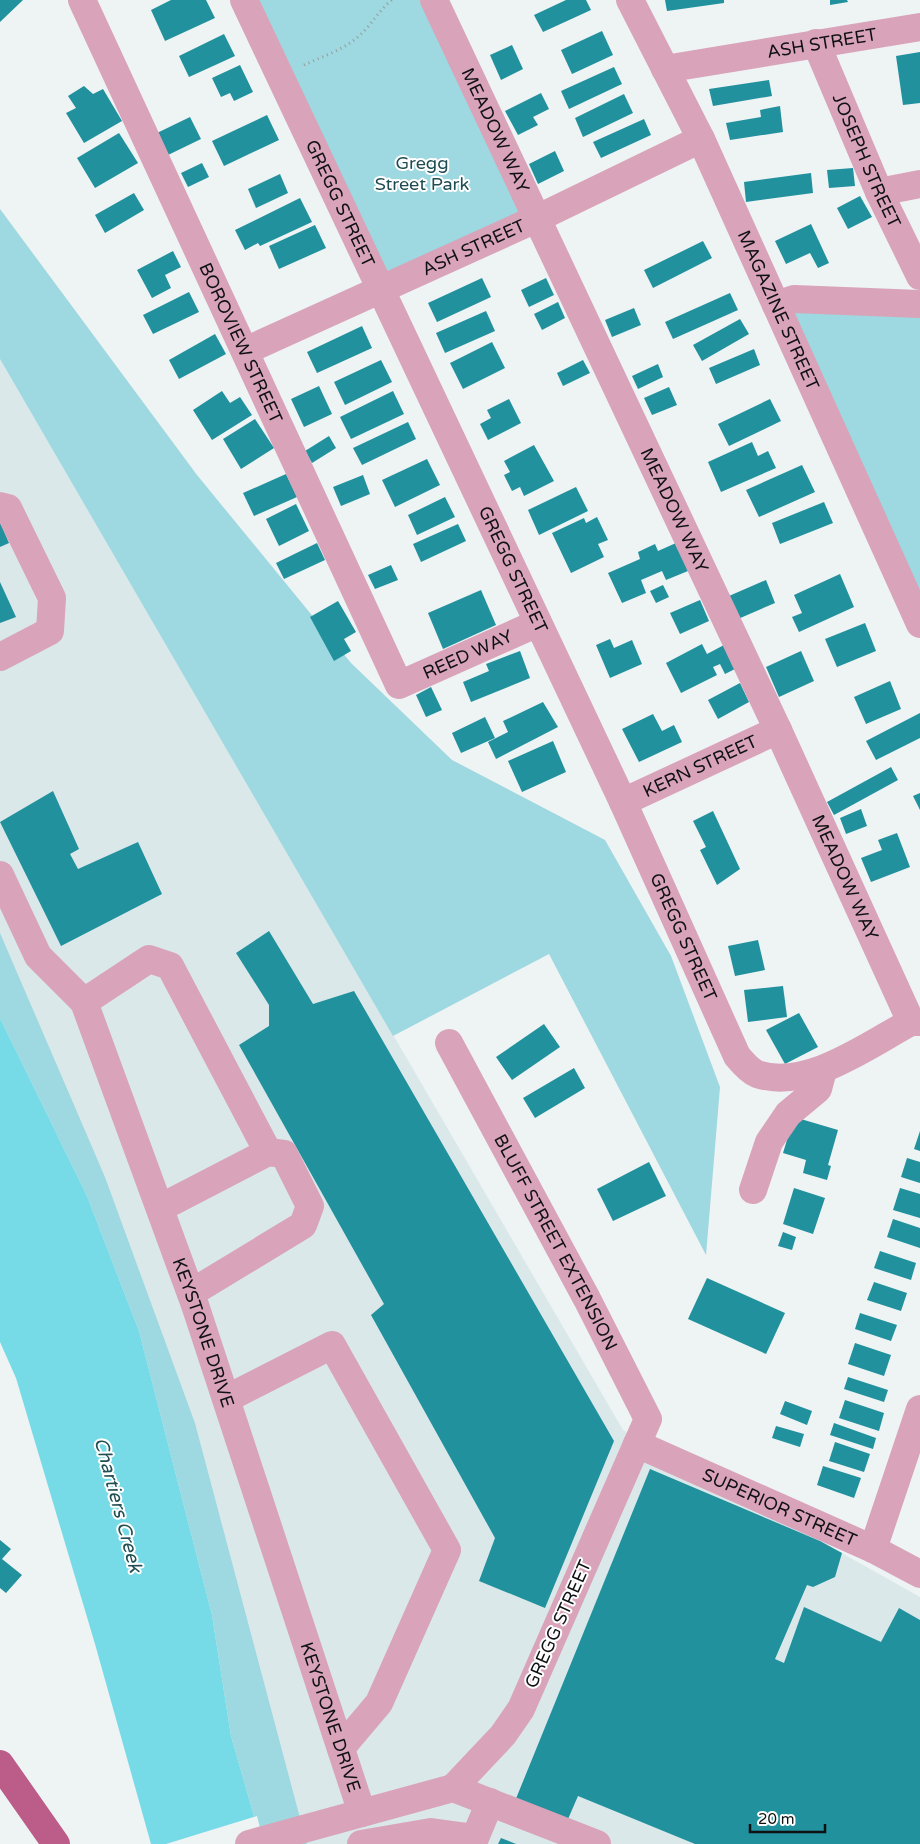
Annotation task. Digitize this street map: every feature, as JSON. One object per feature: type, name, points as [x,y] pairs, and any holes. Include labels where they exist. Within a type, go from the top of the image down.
[{"type":"main road","points":[[0,1764],[56,1844]]},
{"type":"street","name":"BOROVIEW STREET","points":[[82,0],[246,351],[398,685]]},
{"type":"street","name":"GREGG STREET","points":[[244,0],[623,802],[737,1056],[756,1074],[786,1079],[823,1070],[915,1022]]},
{"type":"street","name":"MEADOW WAY","points":[[434,0],[915,1022]]},
{"type":"street","name":"MAGAZINE STREET","points":[[630,0],[701,139],[920,624]]},
{"type":"street","name":"ASH STREET","points":[[665,69],[920,27]]},
{"type":"street","name":"JOSEPH STREET","points":[[816,43],[879,192],[920,276]]},
{"type":"street","name":"ASH STREET","points":[[246,351],[536,219],[701,139]]},
{"type":"street","points":[[879,192],[920,184]]},
{"type":"street","points":[[776,306],[794,299],[920,304]]},
{"type":"street","points":[[0,506],[8,508],[52,598],[50,631],[0,658]]},
{"type":"street","name":"REED WAY","points":[[398,685],[538,623]]},
{"type":"street","name":"KERN STREET","points":[[623,802],[778,730]]},
{"type":"street","name":"KEYSTONE DRIVE","points":[[0,876],[38,956],[84,1002],[191,1293],[226,1399],[340,1748],[353,1816],[362,1844]]},
{"type":"street","points":[[84,1002],[149,959],[170,966],[268,1152]]},
{"type":"street","name":"BLUFF STREET EXTENSION","points":[[449,1043],[583,1290],[648,1419],[637,1444]]},
{"type":"street","points":[[753,1190],[769,1142],[788,1114],[818,1089],[823,1070]]},
{"type":"street","points":[[160,1208],[268,1152],[284,1154],[310,1206],[303,1225],[191,1293]]},
{"type":"street","points":[[226,1399],[332,1346],[447,1550],[379,1703],[340,1748]]},
{"type":"street","points":[[873,1549],[920,1409]]},
{"type":"street","name":"GREGG STREET","points":[[453,1788],[504,1735],[521,1709],[637,1444]]},
{"type":"street","name":"SUPERIOR STREET","points":[[637,1444],[873,1549],[920,1574]]},
{"type":"street","points":[[249,1844],[453,1788],[597,1844]]},
{"type":"street","points":[[362,1844],[431,1832],[475,1838],[490,1802]]},
{"type":"path","points":[[304,65],[344,48],[359,36],[378,12],[392,0]]},
{"type":"shaded area","points":[[0,359],[623,1430],[920,1597],[920,1844],[307,1844],[195,1423],[105,1177],[0,940]]},
{"type":"green space","name":"Gregg Street Park","points":[[258,0],[426,0],[525,211],[385,276]]},
{"type":"green space","points":[[0,209],[197,475],[351,663],[452,760],[605,840],[671,956],[720,1087],[706,1255],[549,954],[393,1036],[0,359]]},
{"type":"green space","points":[[780,293],[920,302],[920,601]]},
{"type":"green space","points":[[0,933],[105,1177],[195,1423],[307,1844],[262,1844],[231,1736],[212,1615],[139,1331],[87,1196],[0,1018]]},
{"type":"water","name":"Chartiers Creek","points":[[0,1018],[87,1196],[139,1331],[212,1615],[231,1736],[262,1844],[151,1844],[95,1644],[16,1378],[0,1342]]},
{"type":"pier","points":[[257,1816],[264,1844],[166,1844]]},
{"type":"building","points":[[0,0],[23,0],[0,22]]},
{"type":"building","points":[[171,0],[206,0],[215,18],[165,41],[151,10]]},
{"type":"building","points":[[566,0],[586,0],[591,10],[543,32],[534,15]]},
{"type":"building","points":[[665,0],[724,0],[724,3],[667,11]]},
{"type":"building","points":[[830,0],[847,0],[848,2],[830,5]]},
{"type":"building","points":[[602,31],[613,55],[572,74],[561,50]]},
{"type":"building","points":[[224,34],[235,56],[189,77],[179,56]]},
{"type":"building","points":[[512,45],[523,69],[501,80],[490,55]]},
{"type":"building","points":[[920,52],[920,103],[903,105],[896,56]]},
{"type":"building","points":[[240,65],[253,92],[234,101],[230,93],[221,97],[212,78]]},
{"type":"building","points":[[614,67],[622,84],[569,109],[561,91]]},
{"type":"building","points":[[769,80],[772,96],[713,106],[709,89]]},
{"type":"building","points":[[84,86],[93,94],[103,89],[122,121],[84,143],[66,113],[76,108],[68,96]]},
{"type":"building","points":[[541,93],[549,109],[533,117],[538,125],[518,135],[505,111]]},
{"type":"building","points":[[624,94],[633,113],[583,137],[575,118]]},
{"type":"building","points":[[780,106],[783,132],[730,140],[726,123],[761,117],[760,110]]},
{"type":"building","points":[[267,115],[279,140],[224,166],[212,141]]},
{"type":"building","points":[[190,117],[201,139],[168,155],[157,133]]},
{"type":"building","points":[[644,119],[651,135],[601,158],[593,142]]},
{"type":"building","points":[[119,133],[138,163],[95,188],[77,158]]},
{"type":"building","points":[[555,151],[564,171],[538,184],[529,164]]},
{"type":"building","points":[[202,163],[209,177],[188,187],[181,173]]},
{"type":"building","points":[[853,168],[855,186],[829,188],[827,170]]},
{"type":"building","points":[[811,173],[813,193],[746,202],[744,182]]},
{"type":"building","points":[[280,174],[288,193],[256,208],[248,189]]},
{"type":"building","points":[[134,193],[144,210],[105,233],[95,215]]},
{"type":"building","points":[[860,196],[872,217],[848,229],[837,208]]},
{"type":"building","points":[[300,198],[312,222],[260,246],[258,243],[245,250],[235,230]]},
{"type":"building","points":[[811,224],[829,263],[818,268],[810,253],[786,264],[775,241]]},
{"type":"building","points":[[315,225],[326,248],[279,269],[269,246]]},
{"type":"building","points":[[703,241],[712,258],[653,288],[644,270]]},
{"type":"building","points":[[173,251],[181,267],[165,275],[171,288],[152,298],[137,270]]},
{"type":"building","points":[[482,278],[491,297],[437,322],[428,303]]},
{"type":"building","points":[[546,278],[554,295],[529,307],[521,290]]},
{"type":"building","points":[[189,292],[199,312],[153,334],[143,315]]},
{"type":"building","points":[[730,293],[738,310],[673,339],[665,322]]},
{"type":"building","points":[[558,302],[565,318],[542,330],[534,314]]},
{"type":"building","points":[[634,308],[641,325],[612,337],[605,320]]},
{"type":"building","points":[[486,311],[495,331],[445,353],[436,333]]},
{"type":"building","points":[[740,319],[749,334],[702,361],[693,345]]},
{"type":"building","points":[[362,326],[372,348],[317,373],[307,352]]},
{"type":"building","points":[[215,334],[226,354],[179,379],[169,360]]},
{"type":"building","points":[[492,342],[505,368],[463,389],[450,363]]},
{"type":"building","points":[[754,349],[760,365],[716,384],[709,368]]},
{"type":"building","points":[[381,360],[392,382],[345,405],[334,382]]},
{"type":"building","points":[[583,360],[590,373],[563,386],[557,373]]},
{"type":"building","points":[[658,364],[663,377],[638,389],[632,376]]},
{"type":"building","points":[[319,386],[332,414],[304,427],[291,399]]},
{"type":"building","points":[[669,387],[677,405],[652,415],[644,398]]},
{"type":"building","points":[[222,391],[230,403],[240,397],[252,415],[212,440],[193,410]]},
{"type":"building","points":[[393,391],[404,414],[351,439],[340,417]]},
{"type":"building","points":[[509,399],[521,423],[488,440],[480,424],[491,418],[487,410]]},
{"type":"building","points":[[770,399],[781,421],[729,446],[718,424]]},
{"type":"building","points":[[255,419],[274,448],[241,469],[223,439]]},
{"type":"building","points":[[408,422],[416,439],[362,465],[353,448]]},
{"type":"building","points":[[329,436],[336,448],[312,463],[305,451]]},
{"type":"building","points":[[752,442],[758,456],[768,451],[776,468],[721,492],[708,462]]},
{"type":"building","points":[[534,445],[554,481],[524,496],[520,487],[512,491],[504,475],[510,472],[504,461]]},
{"type":"building","points":[[427,459],[440,485],[395,507],[382,480]]},
{"type":"building","points":[[802,465],[815,492],[759,517],[746,490]]},
{"type":"building","points":[[286,474],[297,497],[254,516],[243,493]]},
{"type":"building","points":[[363,475],[370,494],[341,506],[333,487]]},
{"type":"building","points":[[576,487],[588,511],[539,535],[528,510]]},
{"type":"building","points":[[445,497],[455,517],[417,535],[408,515]]},
{"type":"building","points":[[824,502],[833,523],[780,544],[772,523]]},
{"type":"building","points":[[296,504],[309,531],[279,546],[266,519]]},
{"type":"building","points":[[597,517],[608,540],[598,544],[604,557],[571,573],[552,533],[584,518],[586,523]]},
{"type":"building","points":[[0,522],[9,543],[0,547]]},
{"type":"building","points":[[458,524],[466,541],[421,562],[413,544]]},
{"type":"building","points":[[317,543],[325,560],[284,579],[276,563]]},
{"type":"building","points":[[676,543],[688,571],[666,580],[662,571],[641,580],[646,593],[622,603],[608,573],[640,559],[638,552],[655,544],[658,551]]},
{"type":"building","points":[[391,565],[398,580],[375,589],[368,575]]},
{"type":"building","points":[[840,574],[854,607],[799,632],[792,617],[802,613],[794,595]]},
{"type":"building","points":[[766,580],[775,603],[738,619],[729,596]]},
{"type":"building","points":[[0,582],[16,617],[0,623]]},
{"type":"building","points":[[663,585],[669,597],[656,603],[650,591]]},
{"type":"building","points":[[481,590],[496,625],[443,649],[428,613]]},
{"type":"building","points":[[700,600],[709,621],[680,634],[670,613]]},
{"type":"building","points":[[338,601],[356,632],[344,639],[351,651],[334,661],[310,617]]},
{"type":"building","points":[[865,623],[876,651],[837,667],[825,639]]},
{"type":"building","points":[[610,639],[614,648],[632,640],[642,664],[610,678],[596,645]]},
{"type":"building","points":[[702,644],[707,654],[724,645],[735,669],[725,674],[720,664],[713,667],[717,675],[681,693],[666,663]]},
{"type":"building","points":[[520,651],[530,678],[471,702],[463,682],[489,671],[486,664]]},
{"type":"building","points":[[801,651],[814,681],[779,697],[766,667]]},
{"type":"building","points":[[890,681],[901,709],[866,724],[854,697]]},
{"type":"building","points":[[740,683],[749,702],[718,719],[708,700]]},
{"type":"building","points":[[431,687],[442,710],[426,717],[416,695]]},
{"type":"building","points":[[543,702],[558,727],[496,759],[488,742],[508,732],[503,721]]},
{"type":"building","points":[[920,713],[920,738],[876,760],[866,741]]},
{"type":"building","points":[[653,714],[662,731],[674,725],[682,742],[639,762],[622,729]]},
{"type":"building","points":[[485,717],[495,738],[461,753],[452,733]]},
{"type":"building","points":[[553,741],[566,772],[522,792],[508,761]]},
{"type":"building","points":[[891,767],[898,780],[834,815],[827,802]]},
{"type":"building","points":[[53,791],[79,849],[70,854],[78,869],[138,842],[162,894],[61,946],[0,822]]},
{"type":"building","points":[[920,793],[920,810],[913,796]]},
{"type":"building","points":[[861,809],[867,826],[846,834],[840,818]]},
{"type":"building","points":[[713,811],[740,869],[717,885],[700,850],[706,847],[693,821]]},
{"type":"building","points":[[897,833],[910,867],[871,882],[861,858],[882,850],[878,840]]},
{"type":"building","points":[[269,931],[313,1004],[354,991],[614,1441],[545,1608],[479,1581],[495,1538],[371,1315],[384,1304],[239,1045],[269,1026],[269,1005],[236,953]]},
{"type":"building","points":[[758,940],[765,970],[735,976],[728,946]]},
{"type":"building","points":[[783,986],[787,1017],[748,1022],[744,990]]},
{"type":"building","points":[[799,1013],[818,1047],[785,1064],[766,1030]]},
{"type":"building","points":[[544,1024],[560,1047],[512,1080],[496,1057]]},
{"type":"building","points":[[574,1068],[585,1088],[535,1118],[523,1098]]},
{"type":"building","points":[[794,1117],[838,1130],[828,1165],[831,1166],[827,1180],[803,1173],[806,1160],[783,1153]]},
{"type":"building","points":[[920,1131],[920,1151],[914,1149]]},
{"type":"building","points":[[907,1158],[920,1162],[920,1183],[901,1177]]},
{"type":"building","points":[[649,1162],[666,1196],[613,1221],[597,1189]]},
{"type":"building","points":[[794,1188],[825,1198],[813,1234],[783,1224]]},
{"type":"building","points":[[900,1188],[920,1194],[920,1218],[893,1210]]},
{"type":"building","points":[[893,1219],[920,1228],[920,1248],[887,1237]]},
{"type":"building","points":[[783,1232],[796,1237],[792,1250],[778,1246]]},
{"type":"building","points":[[880,1251],[916,1263],[911,1280],[874,1268]]},
{"type":"building","points":[[707,1278],[785,1313],[766,1354],[688,1319]]},
{"type":"building","points":[[874,1282],[907,1293],[901,1311],[867,1300]]},
{"type":"building","points":[[860,1313],[897,1325],[891,1341],[855,1329]]},
{"type":"building","points":[[855,1343],[891,1355],[884,1376],[848,1364]]},
{"type":"building","points":[[848,1377],[888,1390],[884,1402],[844,1389]]},
{"type":"building","points":[[845,1400],[884,1413],[879,1431],[839,1418]]},
{"type":"building","points":[[785,1401],[812,1411],[807,1425],[780,1414]]},
{"type":"building","points":[[834,1423],[876,1438],[873,1449],[830,1435]]},
{"type":"building","points":[[776,1426],[804,1434],[800,1447],[772,1438]]},
{"type":"building","points":[[835,1442],[870,1454],[864,1472],[829,1461]]},
{"type":"building","points":[[823,1466],[861,1478],[854,1498],[817,1485]]},
{"type":"building","points":[[650,1469],[820,1541],[842,1553],[835,1577],[813,1587],[807,1585],[775,1659],[784,1663],[804,1607],[881,1642],[899,1608],[920,1620],[920,1844],[695,1844],[578,1796],[565,1826],[513,1806]]},
{"type":"building","points":[[0,1540],[11,1549],[2,1559],[22,1575],[6,1593],[0,1588]]},
{"type":"building","points":[[501,1838],[516,1844],[498,1844]]}]
